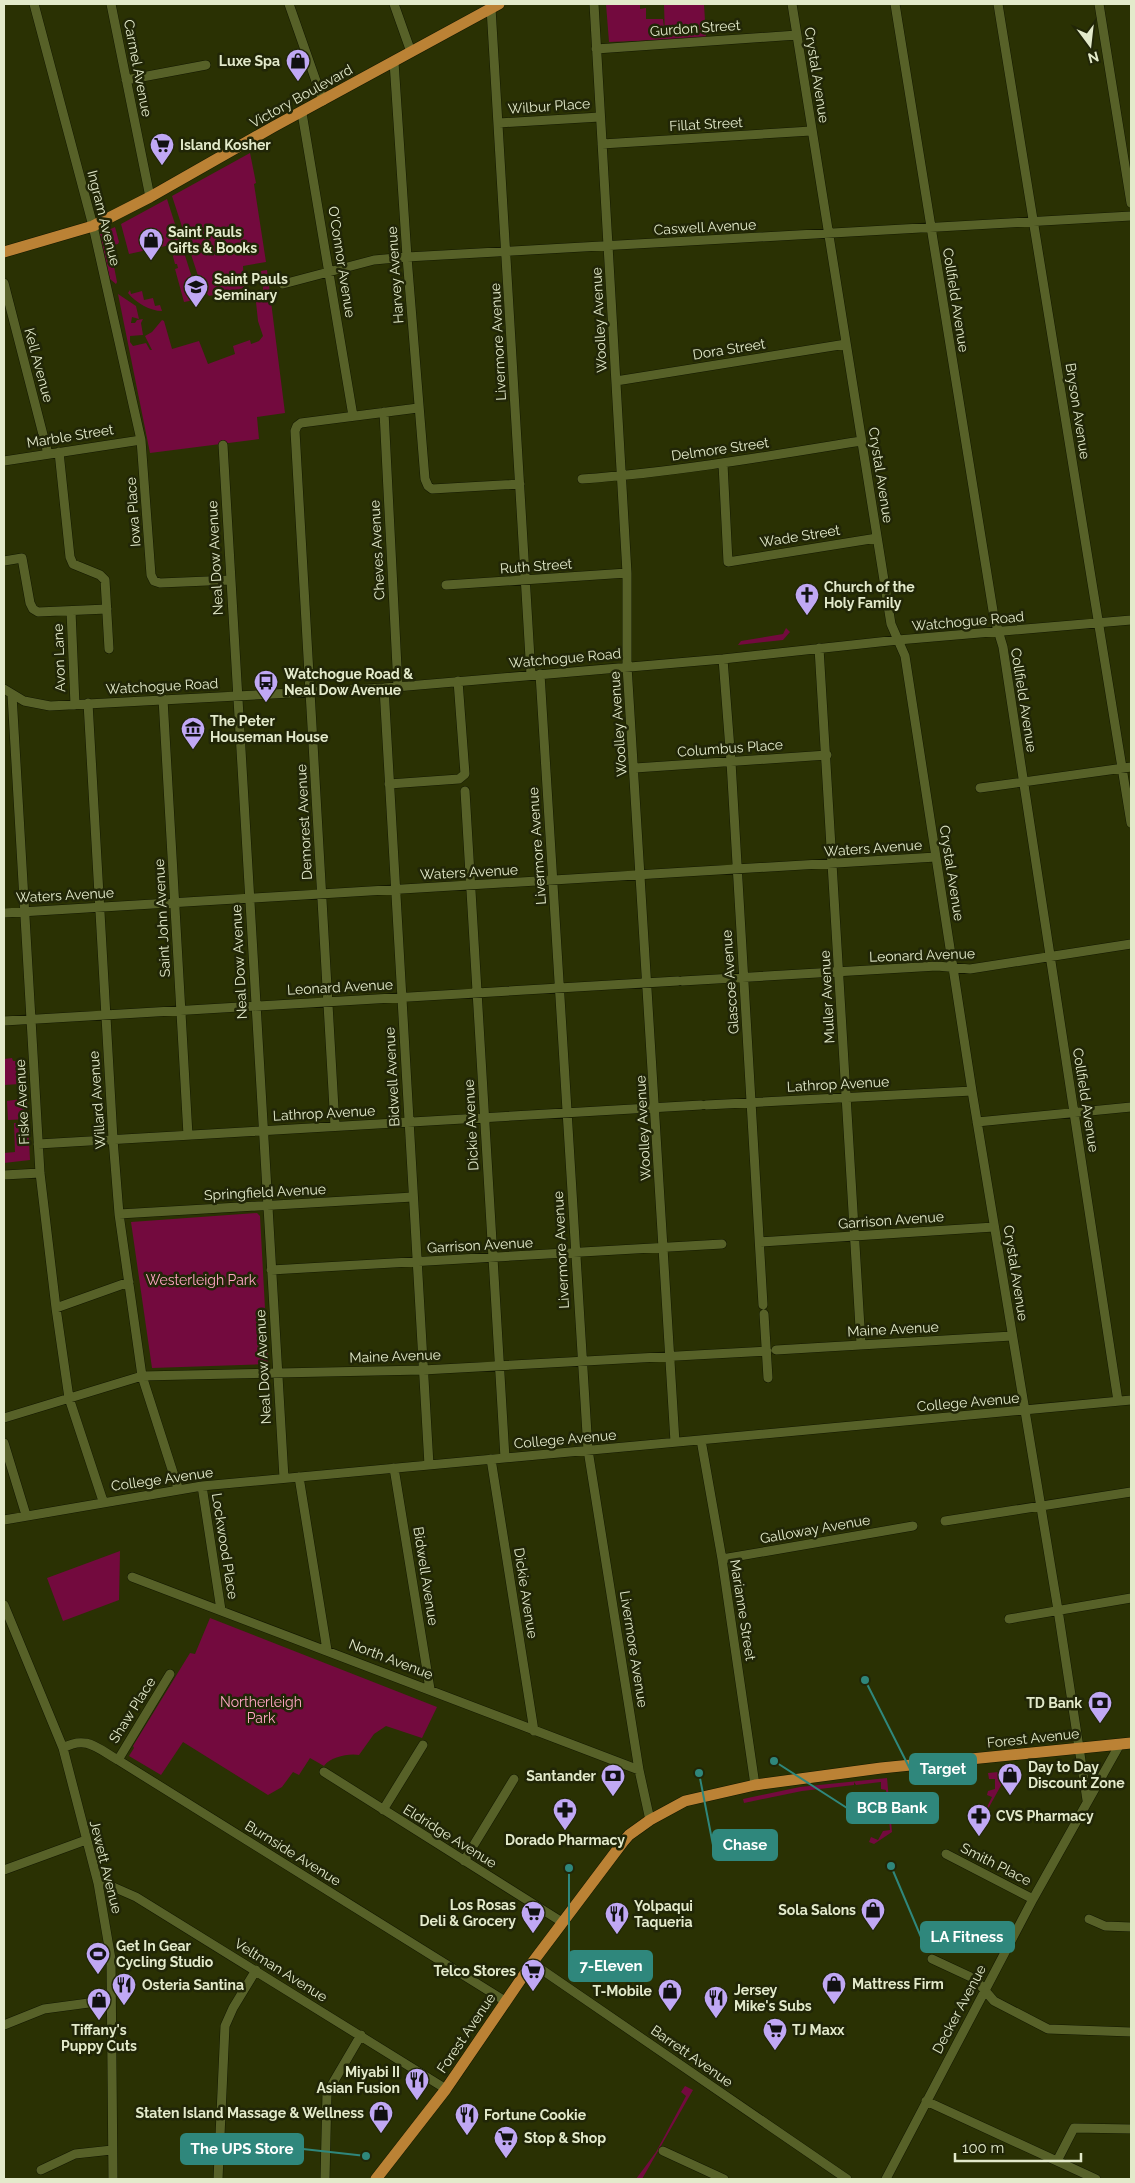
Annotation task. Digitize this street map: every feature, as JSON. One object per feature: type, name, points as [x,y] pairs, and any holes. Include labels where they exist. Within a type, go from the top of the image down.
[{"type":"main road","name":"Victory Boulevard","points":[[4,252],[93,226],[150,197],[495,6]]},
{"type":"main road","name":"Forest Avenue","points":[[376,2179],[446,2088],[562,1922],[629,1835],[650,1820],[685,1800],[755,1785],[881,1768],[1125,1743]]},
{"type":"street","name":"Ingram Avenue","points":[[34,4],[93,226],[141,440]]},
{"type":"street","name":"Carmel Avenue","points":[[111,4],[150,197]]},
{"type":"street","points":[[289,4],[323,101]]},
{"type":"street","points":[[394,4],[411,52]]},
{"type":"street","name":"Woolley Avenue","points":[[594,4],[628,573],[628,666],[675,1442]]},
{"type":"street","name":"Crystal Avenue","points":[[792,4],[891,624],[905,656],[972,1091],[1058,1610],[1078,1748]]},
{"type":"street","name":"Collfield Avenue","points":[[895,4],[994,617],[1003,647],[1118,1401]]},
{"type":"street","name":"Bryson Avenue","points":[[998,4],[1099,624],[1127,767],[1131,823]]},
{"type":"street","points":[[1099,4],[1131,203]]},
{"type":"street","name":"Livermore Avenue","points":[[495,6],[499,123],[526,580],[553,880],[588,1450],[639,1770],[650,1820]]},
{"type":"street","name":"Gurdon Street","points":[[596,49],[796,35]]},
{"type":"street","name":"Harvey Avenue","points":[[394,62],[424,479],[432,489],[520,484]]},
{"type":"street","points":[[126,80],[206,65]]},
{"type":"street","name":"O'Connor Avenue","points":[[302,112],[353,416]]},
{"type":"street","name":"Wilbur Place","points":[[499,123],[600,117]]},
{"type":"street","name":"Fillat Street","points":[[602,144],[811,131]]},
{"type":"street","name":"Caswell Avenue","points":[[283,284],[374,260],[407,257],[1131,216]]},
{"type":"street","name":"Kell Avenue","points":[[4,283],[48,454]]},
{"type":"street","name":"Dora Street","points":[[616,381],[846,344]]},
{"type":"street","points":[[353,416],[418,408]]},
{"type":"street","name":"Cheves Avenue","points":[[384,412],[398,687]]},
{"type":"street","name":"Demorest Avenue","points":[[336,1126],[295,432],[297,426],[302,423],[353,416]]},
{"type":"street","name":"Marble Street","points":[[4,461],[141,440]]},
{"type":"street","name":"Iowa Place","points":[[141,440],[151,575],[154,581],[160,583],[231,580]]},
{"type":"street","name":"Delmore Street","points":[[582,479],[723,464],[862,441]]},
{"type":"street","name":"Neal Dow Avenue","points":[[223,445],[284,1478]]},
{"type":"street","points":[[59,452],[70,557],[74,564],[103,576],[106,589],[109,649]]},
{"type":"street","name":"Wade Street","points":[[723,464],[728,562],[877,538]]},
{"type":"street","name":"Avon Lane","points":[[4,561],[22,558],[30,603],[33,609],[38,612],[107,609]]},
{"type":"street","name":"Ruth Street","points":[[446,585],[628,573]]},
{"type":"street","name":"Avon Lane","points":[[71,611],[75,705]]},
{"type":"street","name":"Watchogue Road","points":[[4,689],[12,695],[36,705],[50,706],[310,693],[723,659],[898,640],[1131,620]]},
{"type":"street","name":"Muller Avenue","points":[[819,648],[834,864],[861,1344]]},
{"type":"street","name":"Glascoe Avenue","points":[[723,659],[767,1351]]},
{"type":"street","points":[[389,784],[459,779],[464,777],[458,681]]},
{"type":"street","name":"Bidwell Avenue","points":[[384,688],[429,1465]]},
{"type":"street","name":"Fiske Avenue","points":[[12,695],[40,1173],[69,1398],[103,1501]]},
{"type":"street","name":"Saint John Avenue","points":[[163,699],[188,1135]]},
{"type":"street","name":"Willard Avenue","points":[[88,703],[113,1139],[120,1214],[142,1376],[178,1488]]},
{"type":"street","name":"Columbus Place","points":[[635,768],[827,755]]},
{"type":"street","points":[[980,788],[1127,767]]},
{"type":"street","name":"Dickie Avenue","points":[[464,791],[478,993],[505,1458]]},
{"type":"street","name":"Waters Avenue","points":[[4,913],[936,858]]},
{"type":"street","name":"Leonard Avenue","points":[[4,1021],[840,971],[937,966],[970,968],[1131,944]]},
{"type":"street","name":"Lathrop Avenue","points":[[38,1144],[847,1096],[972,1091]]},
{"type":"street","points":[[977,1122],[1131,1107]]},
{"type":"street","points":[[4,1175],[40,1173]]},
{"type":"street","name":"Springfield Avenue","points":[[120,1214],[413,1197]]},
{"type":"street","name":"Garrison Avenue","points":[[760,1242],[994,1227]]},
{"type":"street","name":"Garrison Avenue","points":[[271,1270],[722,1244]]},
{"type":"street","points":[[56,1308],[129,1282]]},
{"type":"street","name":"Maine Avenue","points":[[776,1350],[1012,1336]]},
{"type":"street","points":[[767,1351],[768,1378]]},
{"type":"street","name":"Maine Avenue","points":[[4,1418],[142,1376],[423,1370],[767,1351]]},
{"type":"street","name":"College Avenue","points":[[4,1520],[178,1488],[1131,1400]]},
{"type":"street","name":"Marianne Street","points":[[701,1440],[722,1560],[755,1785]]},
{"type":"street","points":[[4,1443],[26,1516]]},
{"type":"street","name":"Dickie Avenue","points":[[491,1459],[534,1731]]},
{"type":"street","name":"Bidwell Avenue","points":[[394,1468],[430,1689]]},
{"type":"street","points":[[298,1477],[327,1650]]},
{"type":"street","name":"Lockwood Place","points":[[202,1486],[222,1610]]},
{"type":"street","points":[[945,1521],[1131,1492]]},
{"type":"street","name":"Galloway Avenue","points":[[722,1560],[913,1526]]},
{"type":"street","name":"North Avenue","points":[[132,1577],[639,1770]]},
{"type":"street","points":[[1010,1618],[1131,1598]]},
{"type":"street","name":"Jewett Avenue","points":[[4,1608],[63,1748],[98,1883],[110,1947],[113,2179]]},
{"type":"street","name":"Shaw Place","points":[[118,1760],[170,1674]]},
{"type":"street","name":"Burnside Avenue","points":[[63,1748],[71,1743],[82,1742],[118,1760],[505,2001]]},
{"type":"street","name":"Decker Avenue","points":[[886,2179],[1087,1800],[1125,1743]]},
{"type":"street","points":[[383,1810],[423,1745]]},
{"type":"street","points":[[1078,1748],[1087,1800]]},
{"type":"street","name":"Eldridge Avenue","points":[[324,1772],[562,1922]]},
{"type":"street","points":[[464,1861],[514,1779]]},
{"type":"street","points":[[4,1870],[86,1840]]},
{"type":"street","name":"Smith Place","points":[[946,1854],[1033,1899]]},
{"type":"street","name":"Veltman Avenue","points":[[98,1883],[136,1897],[446,2088]]},
{"type":"street","points":[[1089,1920],[1105,1926],[1131,1927]]},
{"type":"street","points":[[932,1959],[975,1979],[994,2001],[1048,2029],[1131,2032]]},
{"type":"street","name":"Barrett Avenue","points":[[532,1963],[836,2176],[847,2179]]},
{"type":"street","points":[[218,2179],[225,2026],[233,2008],[256,1970]]},
{"type":"street","points":[[4,2024],[44,2010],[112,2000]]},
{"type":"street","points":[[325,2179],[327,2093],[361,2035]]},
{"type":"street","points":[[926,2101],[1096,2179]]},
{"type":"street","points":[[1057,2161],[1074,2128],[1131,2130]]},
{"type":"street","points":[[41,2170],[75,2154],[112,2150]]},
{"type":"street","points":[[663,2152],[724,2179]]},
{"type":"green space","points":[[606,4],[640,4],[640,9],[646,8],[646,19],[663,19],[665,39],[664,4],[704,4],[706,38],[609,42]]},
{"type":"green space","points":[[250,153],[256,183],[254,184],[266,262],[243,266],[244,288],[209,296],[202,288],[172,196]]},
{"type":"green space","points":[[167,199],[195,287],[195,300],[184,302],[175,269],[178,268],[177,264],[175,264],[170,245],[129,254],[121,224]]},
{"type":"green space","points":[[115,227],[119,242],[110,246],[116,284],[110,279],[100,234]]},
{"type":"green space","points":[[267,270],[285,413],[257,417],[259,439],[150,453],[118,294],[136,306],[139,319],[132,317],[131,323],[143,319],[141,323],[143,335],[130,336],[130,342],[133,346],[146,343],[150,350],[152,350],[145,336],[152,332],[162,320],[164,321],[172,349],[199,341],[208,364],[235,354],[233,346],[250,340],[251,344],[259,341],[263,336],[258,321],[256,302],[265,300],[267,297],[264,297],[261,271]]},
{"type":"green space","points":[[130,290],[131,294],[142,291],[144,300],[153,298],[155,306],[160,305],[162,311],[153,310],[139,303],[128,293]]},
{"type":"green space","points":[[786,628],[790,632],[783,640],[738,645],[741,641],[783,634]]},
{"type":"green space","points":[[12,1058],[13,1061],[24,1061],[28,1119],[8,1120],[7,1101],[21,1099],[20,1084],[4,1085],[4,1059]]},
{"type":"green space","points":[[14,1123],[28,1123],[30,1160],[4,1163],[4,1153],[15,1152]]},
{"type":"green space","name":"Westerleigh Park","points":[[257,1213],[260,1216],[268,1364],[152,1368],[131,1222]]},
{"type":"green space","points":[[120,1551],[119,1600],[63,1621],[47,1578]]},
{"type":"green space","name":"Northerleigh Park","points":[[210,1618],[437,1707],[422,1738],[386,1726],[374,1734],[359,1755],[340,1756],[324,1766],[310,1758],[299,1775],[293,1772],[282,1787],[268,1795],[183,1742],[161,1775],[129,1756],[134,1748],[133,1746],[190,1653],[195,1654]]},
{"type":"green space","points":[[1009,1771],[983,1818],[992,1797],[987,1795],[988,1791],[995,1789],[995,1779],[989,1779],[988,1773]]},
{"type":"green space","points":[[887,1778],[892,1832],[874,1844],[869,1842],[871,1837],[878,1840],[883,1831],[890,1830],[886,1790],[881,1789],[881,1782],[856,1785],[854,1782],[854,1785],[802,1791],[744,1803],[743,1799],[800,1787]]},
{"type":"green space","points":[[685,2086],[693,2090],[642,2179],[636,2179],[656,2152],[686,2096],[681,2092]]},
{"type":"place","name":"Luxe Spa","points":[[298,82]]},
{"type":"place","name":"Island Kosher","points":[[162,166]]},
{"type":"place","name":"Saint Pauls Gifts & Books","points":[[151,261]]},
{"type":"place","name":"Saint Pauls Seminary","points":[[196,308]]},
{"type":"place","name":"Church of the Holy Family","points":[[807,616]]},
{"type":"place","name":"Watchogue Road & Neal Dow Avenue","points":[[266,703]]},
{"type":"place","name":"The Peter Houseman House","points":[[193,750]]},
{"type":"place","name":"Target","points":[[865,1680]]},
{"type":"place","name":"TD Bank","points":[[1100,1724]]},
{"type":"place","name":"BCB Bank","points":[[774,1761]]},
{"type":"place","name":"Chase","points":[[699,1773]]},
{"type":"place","name":"Day to Day Discount Zone","points":[[1010,1796]]},
{"type":"place","name":"Santander","points":[[613,1797]]},
{"type":"place","name":"Dorado Pharmacy","points":[[565,1831]]},
{"type":"place","name":"CVS Pharmacy","points":[[979,1837]]},
{"type":"place","name":"LA Fitness","points":[[891,1866]]},
{"type":"place","name":"7-Eleven","points":[[569,1868]]},
{"type":"place","name":"Sola Salons","points":[[873,1931]]},
{"type":"place","name":"Los Rosas Deli & Grocery","points":[[533,1934]]},
{"type":"place","name":"Yolpaqui Taqueria","points":[[617,1935]]},
{"type":"place","name":"Get In Gear Cycling Studio","points":[[98,1975]]},
{"type":"place","name":"Telco Stores","points":[[533,1992]]},
{"type":"place","name":"Mattress Firm","points":[[834,2005]]},
{"type":"place","name":"Osteria Santina","points":[[124,2006]]},
{"type":"place","name":"T-Mobile","points":[[670,2012]]},
{"type":"place","name":"Jersey Mike's Subs","points":[[716,2019]]},
{"type":"place","name":"Tiffany's Puppy Cuts","points":[[99,2021]]},
{"type":"place","name":"TJ Maxx","points":[[775,2051]]},
{"type":"place","name":"Miyabi II Asian Fusion","points":[[417,2101]]},
{"type":"place","name":"Staten Island Massage & Wellness","points":[[381,2134]]},
{"type":"place","name":"Fortune Cookie","points":[[467,2136]]},
{"type":"place","name":"The UPS Store","points":[[366,2156]]},
{"type":"place","name":"Stop & Shop","points":[[506,2159]]}]
